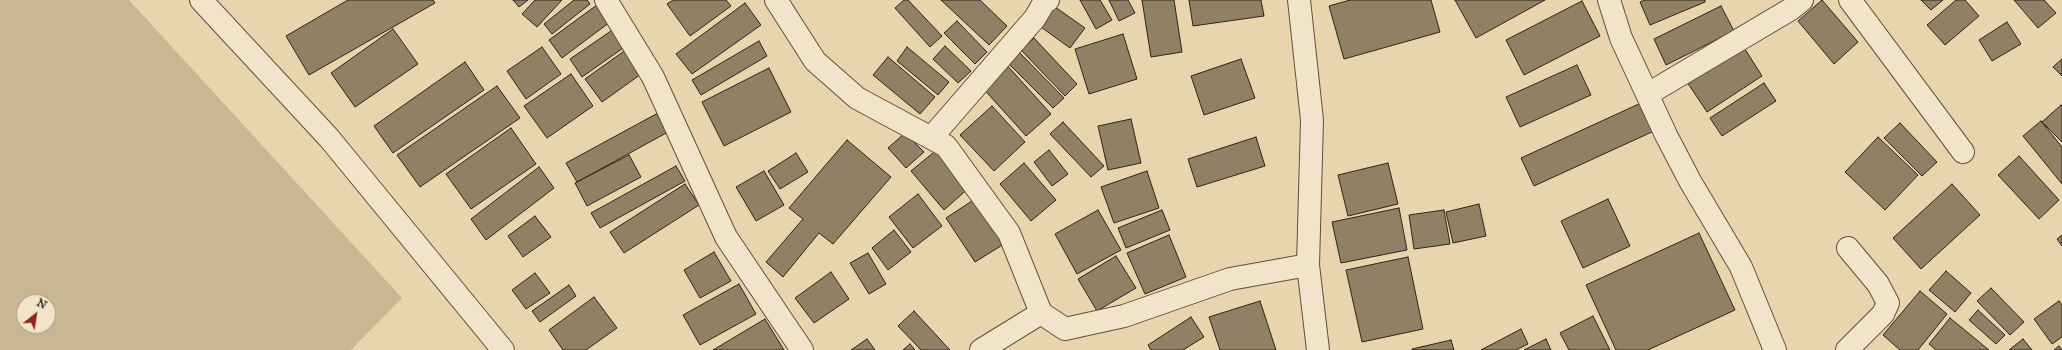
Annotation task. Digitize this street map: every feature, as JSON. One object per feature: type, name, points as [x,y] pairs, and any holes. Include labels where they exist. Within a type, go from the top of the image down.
[{"type":"street","points":[[202,0],[328,138],[503,350]]},
{"type":"street","points":[[606,0],[653,77],[726,237],[802,350]]},
{"type":"street","points":[[776,0],[815,61],[857,98],[946,146],[1009,233],[1041,313],[1065,329],[1124,316],[1230,279],[1308,266]]},
{"type":"street","points":[[931,138],[1035,18],[1046,0]]},
{"type":"street","points":[[1299,0],[1312,120],[1308,266],[1318,350]]},
{"type":"street","points":[[1609,0],[1621,38],[1666,135],[1741,267],[1775,350]]},
{"type":"street","points":[[1648,94],[1791,9],[1802,0]]},
{"type":"street","points":[[1850,0],[1964,152]]},
{"type":"street","points":[[1848,248],[1878,284],[1888,303],[1883,314],[1852,348]]},
{"type":"street","points":[[981,350],[1041,313]]},
{"type":"shaded area","points":[[0,0],[129,0],[402,298],[351,350],[0,350]]},
{"type":"building","points":[[348,0],[433,0],[435,3],[309,75],[286,36]]},
{"type":"building","points":[[513,0],[528,0],[519,7]]},
{"type":"building","points":[[535,0],[562,0],[537,27],[522,14]]},
{"type":"building","points":[[574,0],[587,0],[590,4],[552,34],[544,24]]},
{"type":"building","points":[[673,0],[726,0],[731,6],[690,36],[667,4]]},
{"type":"building","points":[[904,0],[908,0],[942,36],[930,47],[895,8]]},
{"type":"building","points":[[941,0],[980,0],[1007,26],[989,45]]},
{"type":"building","points":[[1080,0],[1100,0],[1112,20],[1096,29]]},
{"type":"building","points":[[1109,0],[1128,0],[1135,13],[1119,21]]},
{"type":"building","points":[[1142,0],[1174,0],[1182,52],[1151,57]]},
{"type":"building","points":[[1189,0],[1261,0],[1264,16],[1193,26]]},
{"type":"building","points":[[1350,0],[1431,0],[1440,32],[1344,59],[1329,6]]},
{"type":"building","points":[[1455,0],[1545,0],[1476,38]]},
{"type":"building","points":[[1645,0],[1705,0],[1705,2],[1650,25],[1640,2]]},
{"type":"building","points":[[1822,0],[1858,42],[1834,64],[1798,21]]},
{"type":"building","points":[[1921,0],[1943,0],[1931,10]]},
{"type":"building","points":[[1956,0],[1965,0],[1979,16],[1945,45],[1927,25]]},
{"type":"building","points":[[2014,0],[2044,0],[2056,13],[2038,28]]},
{"type":"building","points":[[1582,1],[1600,36],[1524,75],[1506,40]]},
{"type":"building","points":[[601,2],[614,19],[562,58],[549,40]]},
{"type":"building","points":[[1048,2],[1085,28],[1070,48],[1034,22]]},
{"type":"building","points":[[745,3],[761,25],[692,74],[676,54]]},
{"type":"building","points":[[1721,6],[1734,31],[1666,65],[1654,39]]},
{"type":"building","points":[[957,21],[987,52],[975,64],[944,33]]},
{"type":"building","points":[[2007,22],[2021,44],[1992,61],[1979,40]]},
{"type":"building","points":[[393,29],[418,64],[355,107],[331,73]]},
{"type":"building","points":[[614,29],[626,46],[582,77],[570,59]]},
{"type":"building","points":[[1123,34],[1137,79],[1089,94],[1075,49]]},
{"type":"building","points":[[1034,38],[1077,84],[1065,96],[1021,50]]},
{"type":"building","points":[[759,41],[767,56],[701,95],[692,80]]},
{"type":"building","points":[[945,46],[971,71],[958,83],[933,59]]},
{"type":"building","points":[[1743,46],[1762,76],[1707,112],[1687,82]]},
{"type":"building","points":[[542,47],[561,74],[526,99],[507,71]]},
{"type":"building","points":[[907,47],[949,82],[938,95],[897,61]]},
{"type":"building","points":[[627,49],[644,72],[602,102],[585,79]]},
{"type":"building","points":[[1016,49],[1064,98],[1053,108],[1005,60]]},
{"type":"building","points":[[888,57],[935,97],[920,114],[873,75]]},
{"type":"building","points":[[1241,59],[1255,98],[1204,115],[1191,76]]},
{"type":"building","points":[[2062,59],[2062,76],[2053,67]]},
{"type":"building","points":[[465,62],[484,90],[393,153],[374,126]]},
{"type":"building","points":[[1005,63],[1051,114],[1026,136],[981,86]]},
{"type":"building","points":[[1577,65],[1591,95],[1520,127],[1506,97]]},
{"type":"building","points":[[769,68],[791,112],[724,146],[702,102]]},
{"type":"building","points":[[571,74],[593,106],[547,138],[524,106]]},
{"type":"building","points":[[1764,83],[1776,101],[1722,136],[1710,118]]},
{"type":"building","points":[[497,86],[520,118],[420,187],[397,155]]},
{"type":"building","points":[[1641,103],[1654,131],[1534,186],[1521,158]]},
{"type":"building","points":[[2061,105],[2062,106],[2062,142],[2042,122]]},
{"type":"building","points":[[992,106],[1025,142],[994,171],[960,135]]},
{"type":"building","points":[[658,113],[668,132],[577,182],[566,163]]},
{"type":"building","points":[[1131,119],[1141,163],[1108,170],[1098,126]]},
{"type":"building","points":[[2041,121],[2062,147],[2062,184],[2023,136]]},
{"type":"building","points":[[1063,122],[1104,166],[1091,177],[1050,134]]},
{"type":"building","points":[[1900,123],[1937,162],[1922,176],[1884,138]]},
{"type":"building","points":[[511,128],[536,164],[471,209],[446,174]]},
{"type":"building","points":[[905,133],[924,152],[906,168],[888,148]]},
{"type":"building","points":[[1256,137],[1265,166],[1197,187],[1188,159]]},
{"type":"building","points":[[1878,137],[1918,175],[1885,210],[1845,172]]},
{"type":"building","points":[[847,140],[891,177],[833,244],[819,233],[783,277],[766,262],[803,219],[789,208]]},
{"type":"building","points":[[939,148],[971,186],[944,210],[911,171]]},
{"type":"building","points":[[1049,150],[1068,174],[1052,186],[1034,162]]},
{"type":"building","points":[[796,153],[808,172],[780,189],[768,171]]},
{"type":"building","points":[[629,155],[641,177],[587,206],[575,183]]},
{"type":"building","points":[[2019,156],[2059,200],[2039,219],[1998,175]]},
{"type":"building","points":[[1024,163],[1056,200],[1031,221],[1000,184]]},
{"type":"building","points":[[1388,163],[1398,204],[1348,216],[1338,175]]},
{"type":"building","points":[[676,166],[685,181],[600,228],[591,213]]},
{"type":"building","points":[[539,167],[554,188],[486,240],[471,219]]},
{"type":"building","points":[[764,171],[784,205],[756,221],[736,187]]},
{"type":"building","points":[[1147,171],[1159,208],[1114,223],[1101,187]]},
{"type":"building","points":[[685,184],[699,205],[624,253],[610,232]]},
{"type":"building","points":[[1952,184],[1980,215],[1921,269],[1893,238]]},
{"type":"building","points":[[918,194],[942,226],[913,248],[889,217]]},
{"type":"building","points":[[975,199],[1004,244],[975,262],[946,218]]},
{"type":"building","points":[[1608,199],[1630,246],[1583,268],[1561,221]]},
{"type":"building","points":[[1479,204],[1486,236],[1453,243],[1446,212]]},
{"type":"building","points":[[1399,208],[1407,250],[1341,263],[1332,222]]},
{"type":"building","points":[[1098,210],[1121,250],[1077,274],[1055,234]]},
{"type":"building","points":[[1162,210],[1170,230],[1126,248],[1118,228]]},
{"type":"building","points":[[1444,210],[1450,244],[1414,249],[1409,215]]},
{"type":"building","points":[[535,216],[551,237],[523,257],[508,236]]},
{"type":"building","points":[[894,230],[911,252],[888,270],[872,248]]},
{"type":"building","points":[[1699,233],[1735,310],[1648,350],[1616,350],[1586,285]]},
{"type":"building","points":[[1169,235],[1186,277],[1145,294],[1127,253]]},
{"type":"building","points":[[2062,235],[2062,246],[2057,239]]},
{"type":"building","points":[[714,252],[731,281],[700,298],[684,270]]},
{"type":"building","points":[[868,253],[886,284],[869,294],[850,263]]},
{"type":"building","points":[[1116,256],[1136,288],[1097,311],[1078,279]]},
{"type":"building","points":[[1408,257],[1423,329],[1362,342],[1346,270]]},
{"type":"building","points":[[1946,271],[1971,293],[1955,312],[1929,290]]},
{"type":"building","points":[[831,272],[849,299],[814,323],[795,298]]},
{"type":"building","points":[[535,273],[550,293],[526,309],[512,290]]},
{"type":"building","points":[[739,284],[756,314],[700,345],[683,315]]},
{"type":"building","points":[[569,285],[576,296],[540,322],[532,311]]},
{"type":"building","points":[[1991,288],[2024,322],[2010,335],[1977,301]]},
{"type":"building","points":[[1920,291],[1947,314],[1918,350],[1900,350],[1883,335]]},
{"type":"building","points":[[594,297],[617,328],[586,350],[563,350],[549,330]]},
{"type":"building","points":[[1260,301],[1276,350],[1220,350],[1209,317]]},
{"type":"building","points":[[2059,301],[2062,305],[2062,337],[2052,344],[2034,319]]},
{"type":"building","points":[[1978,310],[2005,335],[1996,344],[1969,320]]},
{"type":"building","points":[[914,311],[950,350],[921,350],[898,326]]},
{"type":"building","points":[[1593,316],[1610,350],[1569,350],[1560,333]]},
{"type":"building","points":[[1191,317],[1204,337],[1183,350],[1151,350],[1148,345]]},
{"type":"building","points":[[1950,318],[1989,350],[1936,350],[1929,344]]},
{"type":"building","points":[[765,319],[784,350],[713,350]]},
{"type":"building","points":[[1521,329],[1528,344],[1516,350],[1481,350]]},
{"type":"building","points":[[867,339],[875,350],[851,350]]},
{"type":"building","points":[[1546,339],[1551,350],[1524,350]]},
{"type":"building","points":[[2023,339],[2032,350],[2009,350]]},
{"type":"building","points":[[1451,340],[1454,350],[1412,350],[1412,349]]},
{"type":"building","points":[[910,344],[915,350],[903,350]]},
{"type":"building","points":[[2059,346],[2062,350],[2054,350]]}]
